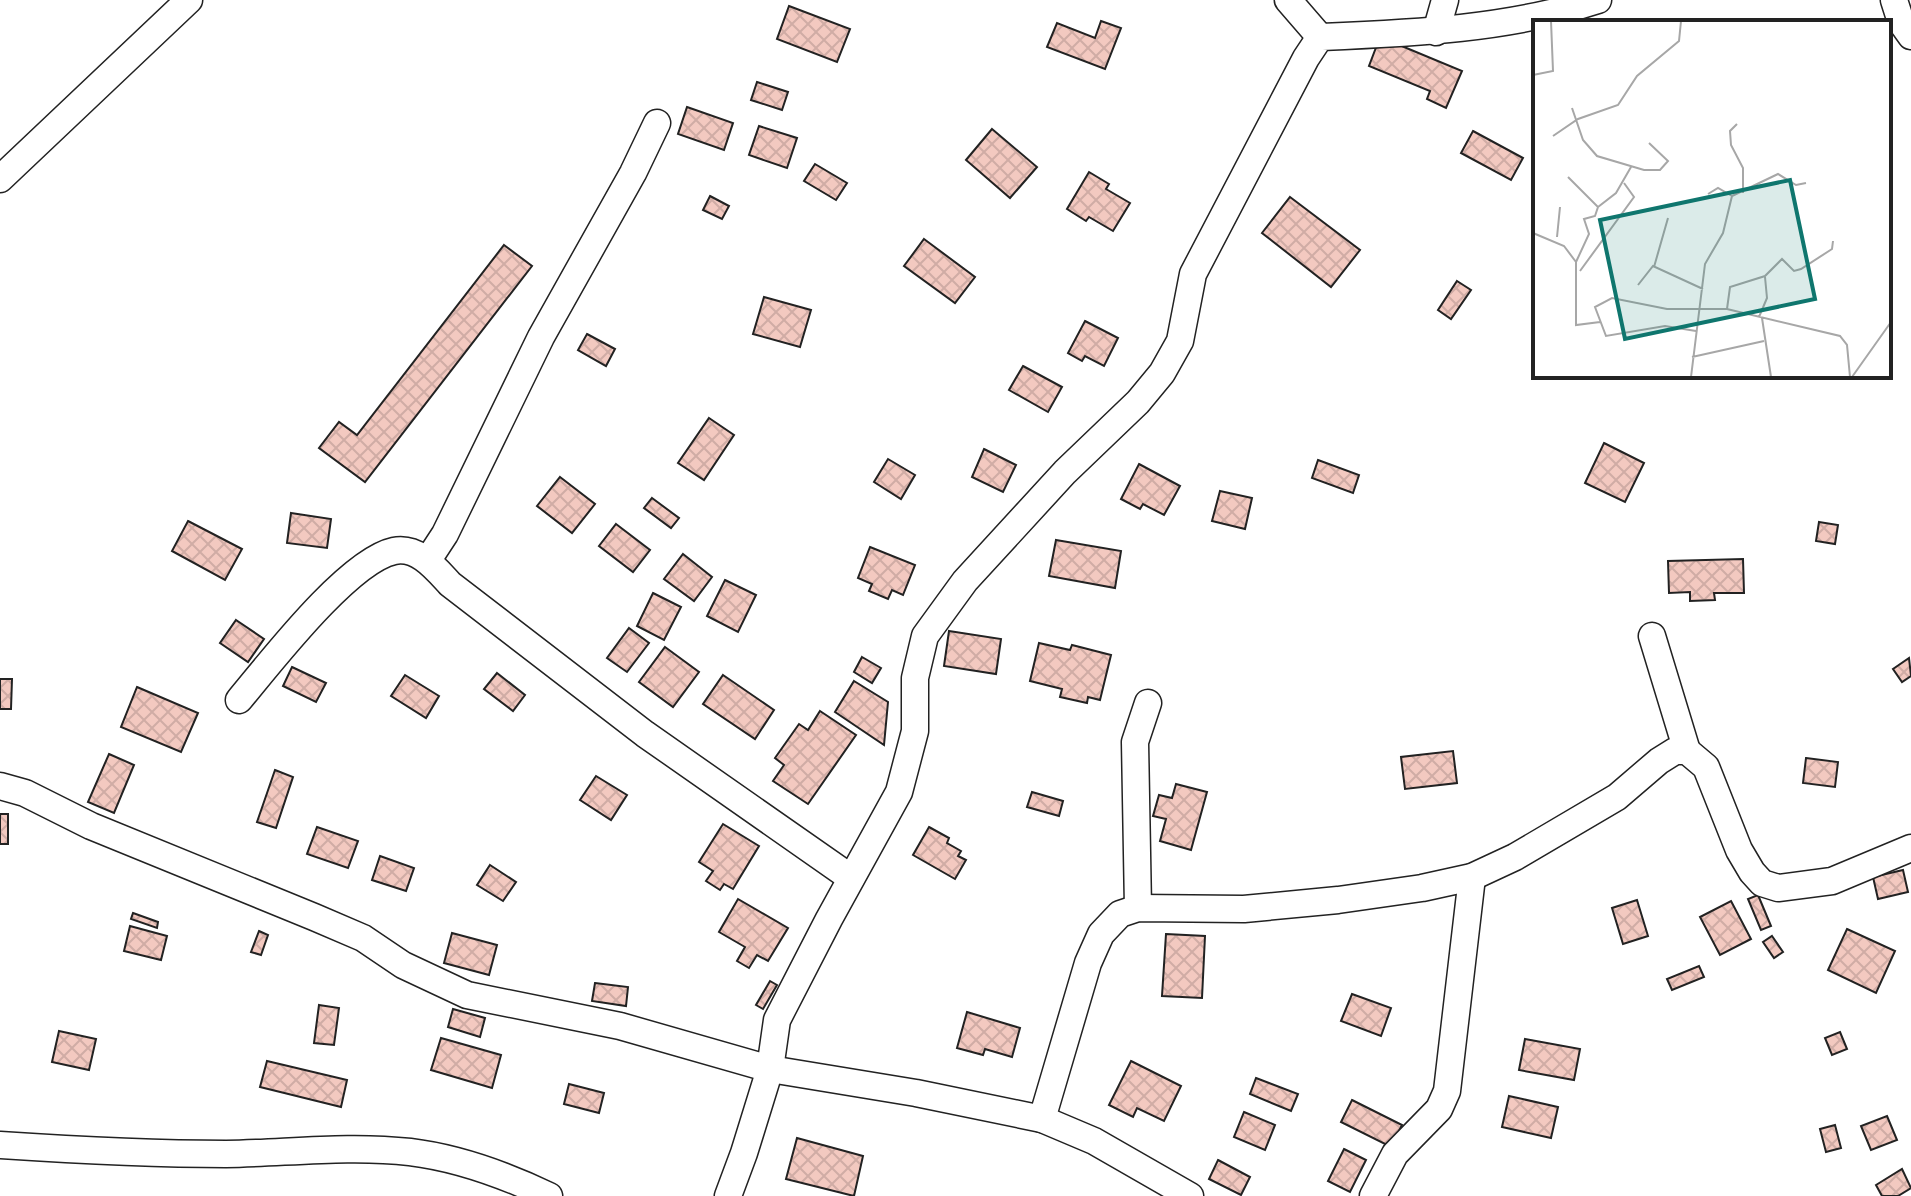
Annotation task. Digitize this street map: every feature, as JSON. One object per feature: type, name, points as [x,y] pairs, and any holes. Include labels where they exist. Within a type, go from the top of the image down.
[{"type":"street","points":[[0,179],[189,0]]},
{"type":"street","points":[[1288,0],[1320,37]]},
{"type":"street","points":[[1436,32],[1445,0]]},
{"type":"street","points":[[1320,37],[1436,32],[1565,11],[1598,0]]},
{"type":"street","points":[[1894,0],[1901,22],[1911,36]]},
{"type":"street","points":[[728,1196],[770,1069],[777,1020],[899,792],[915,731],[915,678],[925,636],[965,581],[1065,472],[1138,402],[1162,373],[1180,341],[1193,274],[1306,58],[1320,37]]},
{"type":"street","points":[[428,560],[445,534],[541,337],[633,173],[657,123]]},
{"type":"street","points":[[239,700],[312,614],[358,570],[395,551],[414,553],[428,560],[450,584],[645,734],[851,878]]},
{"type":"street","points":[[1652,636],[1687,751],[1706,767],[1739,850],[1762,883],[1778,888],[1832,881],[1911,848]]},
{"type":"street","points":[[1138,908],[1135,742],[1148,703]]},
{"type":"street","points":[[1042,1119],[1088,963],[1101,934],[1120,914],[1138,908],[1244,909],[1338,900],[1472,877],[1515,857],[1617,797],[1675,751],[1687,751]]},
{"type":"street","points":[[0,786],[25,793],[91,826],[363,938],[403,965],[467,995],[620,1026],[770,1069],[916,1093],[1042,1119],[1094,1141],[1190,1196]]},
{"type":"street","points":[[1373,1196],[1395,1154],[1439,1109],[1447,1091],[1472,877]]},
{"type":"street","points":[[0,1145],[129,1154],[365,1149],[411,1152],[477,1165],[549,1196]]},
{"type":"building","points":[[789,6],[850,29],[837,62],[777,39]]},
{"type":"building","points":[[1101,21],[1121,28],[1105,69],[1047,47],[1057,23],[1095,38]]},
{"type":"building","points":[[1380,37],[1462,71],[1446,108],[1427,99],[1430,91],[1369,66]]},
{"type":"building","points":[[757,82],[788,92],[782,110],[751,100]]},
{"type":"building","points":[[687,107],[733,123],[724,150],[678,134]]},
{"type":"building","points":[[759,126],[797,138],[787,168],[749,155]]},
{"type":"building","points":[[992,129],[1037,167],[1010,198],[966,160]]},
{"type":"building","points":[[1473,131],[1523,158],[1511,180],[1461,153]]},
{"type":"building","points":[[815,164],[847,183],[836,200],[804,181]]},
{"type":"building","points":[[1089,172],[1109,184],[1106,189],[1130,203],[1113,231],[1089,217],[1086,221],[1067,209]]},
{"type":"building","points":[[710,196],[729,206],[722,219],[703,210]]},
{"type":"building","points":[[1290,197],[1360,250],[1331,287],[1262,233]]},
{"type":"building","points":[[924,239],[975,277],[955,303],[904,266]]},
{"type":"building","points":[[504,245],[532,266],[365,482],[319,448],[339,422],[357,435]]},
{"type":"building","points":[[1457,281],[1471,290],[1451,319],[1438,310]]},
{"type":"building","points":[[764,297],[811,310],[800,347],[753,334]]},
{"type":"building","points":[[1085,321],[1118,338],[1104,366],[1085,356],[1082,361],[1068,353]]},
{"type":"building","points":[[587,334],[615,349],[606,366],[578,350]]},
{"type":"building","points":[[1023,366],[1062,387],[1048,412],[1009,390]]},
{"type":"building","points":[[709,418],[734,435],[704,480],[678,463]]},
{"type":"building","points":[[1604,443],[1644,463],[1625,502],[1585,483]]},
{"type":"building","points":[[984,449],[1016,465],[1003,492],[972,477]]},
{"type":"building","points":[[888,459],[915,475],[901,499],[874,482]]},
{"type":"building","points":[[1318,460],[1359,475],[1353,493],[1312,478]]},
{"type":"building","points":[[1139,464],[1180,486],[1164,515],[1143,504],[1140,509],[1121,499]]},
{"type":"building","points":[[560,477],[595,504],[572,533],[537,506]]},
{"type":"building","points":[[1220,491],[1252,498],[1245,529],[1212,521]]},
{"type":"building","points":[[652,498],[679,518],[671,528],[644,508]]},
{"type":"building","points":[[291,513],[331,519],[327,548],[287,543]]},
{"type":"building","points":[[188,521],[242,549],[225,580],[172,551]]},
{"type":"building","points":[[1819,522],[1838,525],[1835,544],[1816,541]]},
{"type":"building","points":[[616,524],[650,550],[633,572],[599,546]]},
{"type":"building","points":[[1056,540],[1121,551],[1115,588],[1049,576]]},
{"type":"building","points":[[870,547],[915,565],[903,595],[892,590],[888,599],[869,591],[872,584],[858,578]]},
{"type":"building","points":[[683,554],[712,577],[694,601],[664,579]]},
{"type":"building","points":[[1743,559],[1744,593],[1714,593],[1715,600],[1690,601],[1690,592],[1669,593],[1668,561]]},
{"type":"building","points":[[725,580],[756,595],[738,632],[707,616]]},
{"type":"building","points":[[653,593],[681,607],[664,640],[637,626]]},
{"type":"building","points":[[236,620],[264,639],[248,662],[220,643]]},
{"type":"building","points":[[629,628],[649,643],[627,672],[607,658]]},
{"type":"building","points":[[949,631],[1001,639],[996,674],[944,666]]},
{"type":"building","points":[[1039,643],[1070,650],[1072,645],[1111,655],[1100,700],[1088,697],[1087,703],[1060,697],[1062,689],[1030,681]]},
{"type":"building","points":[[665,647],[699,672],[673,707],[639,682]]},
{"type":"building","points":[[862,657],[881,668],[872,683],[854,672]]},
{"type":"building","points":[[1909,658],[1911,676],[1902,682],[1893,669]]},
{"type":"building","points":[[292,667],[326,683],[316,702],[283,686]]},
{"type":"building","points":[[497,673],[525,695],[513,711],[484,689]]},
{"type":"building","points":[[405,675],[439,696],[426,718],[391,696]]},
{"type":"building","points":[[723,675],[774,710],[755,739],[703,704]]},
{"type":"building","points":[[0,679],[12,679],[11,709],[0,709]]},
{"type":"building","points":[[854,681],[888,702],[884,745],[835,712]]},
{"type":"building","points":[[137,687],[198,713],[181,752],[121,727]]},
{"type":"building","points":[[820,711],[856,735],[808,804],[773,781],[784,765],[775,758],[799,724],[808,730]]},
{"type":"building","points":[[1453,751],[1457,783],[1405,789],[1401,757]]},
{"type":"building","points":[[109,754],[134,765],[114,813],[88,802]]},
{"type":"building","points":[[1806,758],[1838,762],[1835,787],[1803,783]]},
{"type":"building","points":[[275,770],[293,777],[276,828],[257,822]]},
{"type":"building","points":[[596,776],[627,795],[611,820],[580,800]]},
{"type":"building","points":[[1176,784],[1207,792],[1191,850],[1160,841],[1166,819],[1153,816],[1159,795],[1172,798]]},
{"type":"building","points":[[1032,792],[1063,801],[1059,816],[1027,807]]},
{"type":"building","points":[[0,814],[8,814],[8,844],[0,844]]},
{"type":"building","points":[[723,824],[759,846],[733,889],[724,884],[720,890],[706,881],[713,871],[699,862]]},
{"type":"building","points":[[317,827],[358,841],[348,868],[307,854]]},
{"type":"building","points":[[929,827],[949,838],[947,843],[961,851],[958,856],[966,860],[955,879],[913,855]]},
{"type":"building","points":[[380,856],[414,868],[406,891],[372,880]]},
{"type":"building","points":[[490,865],[516,882],[503,901],[477,885]]},
{"type":"building","points":[[1903,870],[1908,892],[1878,899],[1873,877]]},
{"type":"building","points":[[1758,895],[1771,926],[1761,930],[1748,899]]},
{"type":"building","points":[[738,899],[788,928],[768,961],[757,955],[749,968],[737,961],[745,947],[719,932]]},
{"type":"building","points":[[1637,900],[1648,936],[1623,944],[1612,908]]},
{"type":"building","points":[[1731,901],[1751,939],[1720,955],[1700,917]]},
{"type":"building","points":[[133,913],[158,922],[157,928],[131,919]]},
{"type":"building","points":[[130,926],[167,936],[161,960],[124,951]]},
{"type":"building","points":[[1847,929],[1895,951],[1876,993],[1828,970]]},
{"type":"building","points":[[259,931],[268,935],[261,955],[251,952]]},
{"type":"building","points":[[452,933],[497,945],[489,975],[444,963]]},
{"type":"building","points":[[1166,934],[1205,936],[1202,998],[1162,996]]},
{"type":"building","points":[[1772,936],[1783,952],[1774,958],[1763,942]]},
{"type":"building","points":[[1699,966],[1704,977],[1672,990],[1667,979]]},
{"type":"building","points":[[770,981],[777,985],[763,1009],[756,1005]]},
{"type":"building","points":[[595,983],[628,987],[626,1006],[592,1001]]},
{"type":"building","points":[[1352,994],[1391,1008],[1381,1036],[1341,1021]]},
{"type":"building","points":[[319,1005],[339,1008],[334,1045],[314,1043]]},
{"type":"building","points":[[453,1009],[485,1018],[480,1037],[448,1027]]},
{"type":"building","points":[[967,1012],[1020,1028],[1012,1057],[985,1049],[983,1055],[957,1048]]},
{"type":"building","points":[[59,1031],[96,1039],[89,1070],[52,1062]]},
{"type":"building","points":[[1840,1032],[1847,1049],[1832,1055],[1825,1038]]},
{"type":"building","points":[[441,1038],[501,1055],[492,1088],[431,1070]]},
{"type":"building","points":[[1525,1039],[1580,1049],[1574,1080],[1519,1070]]},
{"type":"building","points":[[267,1061],[347,1080],[341,1107],[260,1087]]},
{"type":"building","points":[[1131,1061],[1181,1086],[1164,1121],[1137,1108],[1133,1117],[1109,1105]]},
{"type":"building","points":[[1256,1078],[1298,1094],[1291,1111],[1250,1094]]},
{"type":"building","points":[[569,1084],[604,1093],[599,1113],[564,1104]]},
{"type":"building","points":[[1509,1096],[1558,1107],[1551,1138],[1502,1127]]},
{"type":"building","points":[[1352,1100],[1402,1125],[1391,1147],[1341,1122]]},
{"type":"building","points":[[1244,1112],[1275,1125],[1265,1150],[1234,1137]]},
{"type":"building","points":[[1887,1116],[1897,1140],[1871,1150],[1861,1126]]},
{"type":"building","points":[[1835,1125],[1841,1148],[1826,1152],[1820,1129]]},
{"type":"building","points":[[797,1138],[863,1156],[854,1196],[786,1179]]},
{"type":"building","points":[[1344,1149],[1366,1160],[1350,1192],[1328,1181]]},
{"type":"building","points":[[1218,1160],[1250,1177],[1241,1195],[1209,1179]]},
{"type":"building","points":[[1902,1169],[1911,1188],[1898,1196],[1882,1196],[1876,1185]]}]
